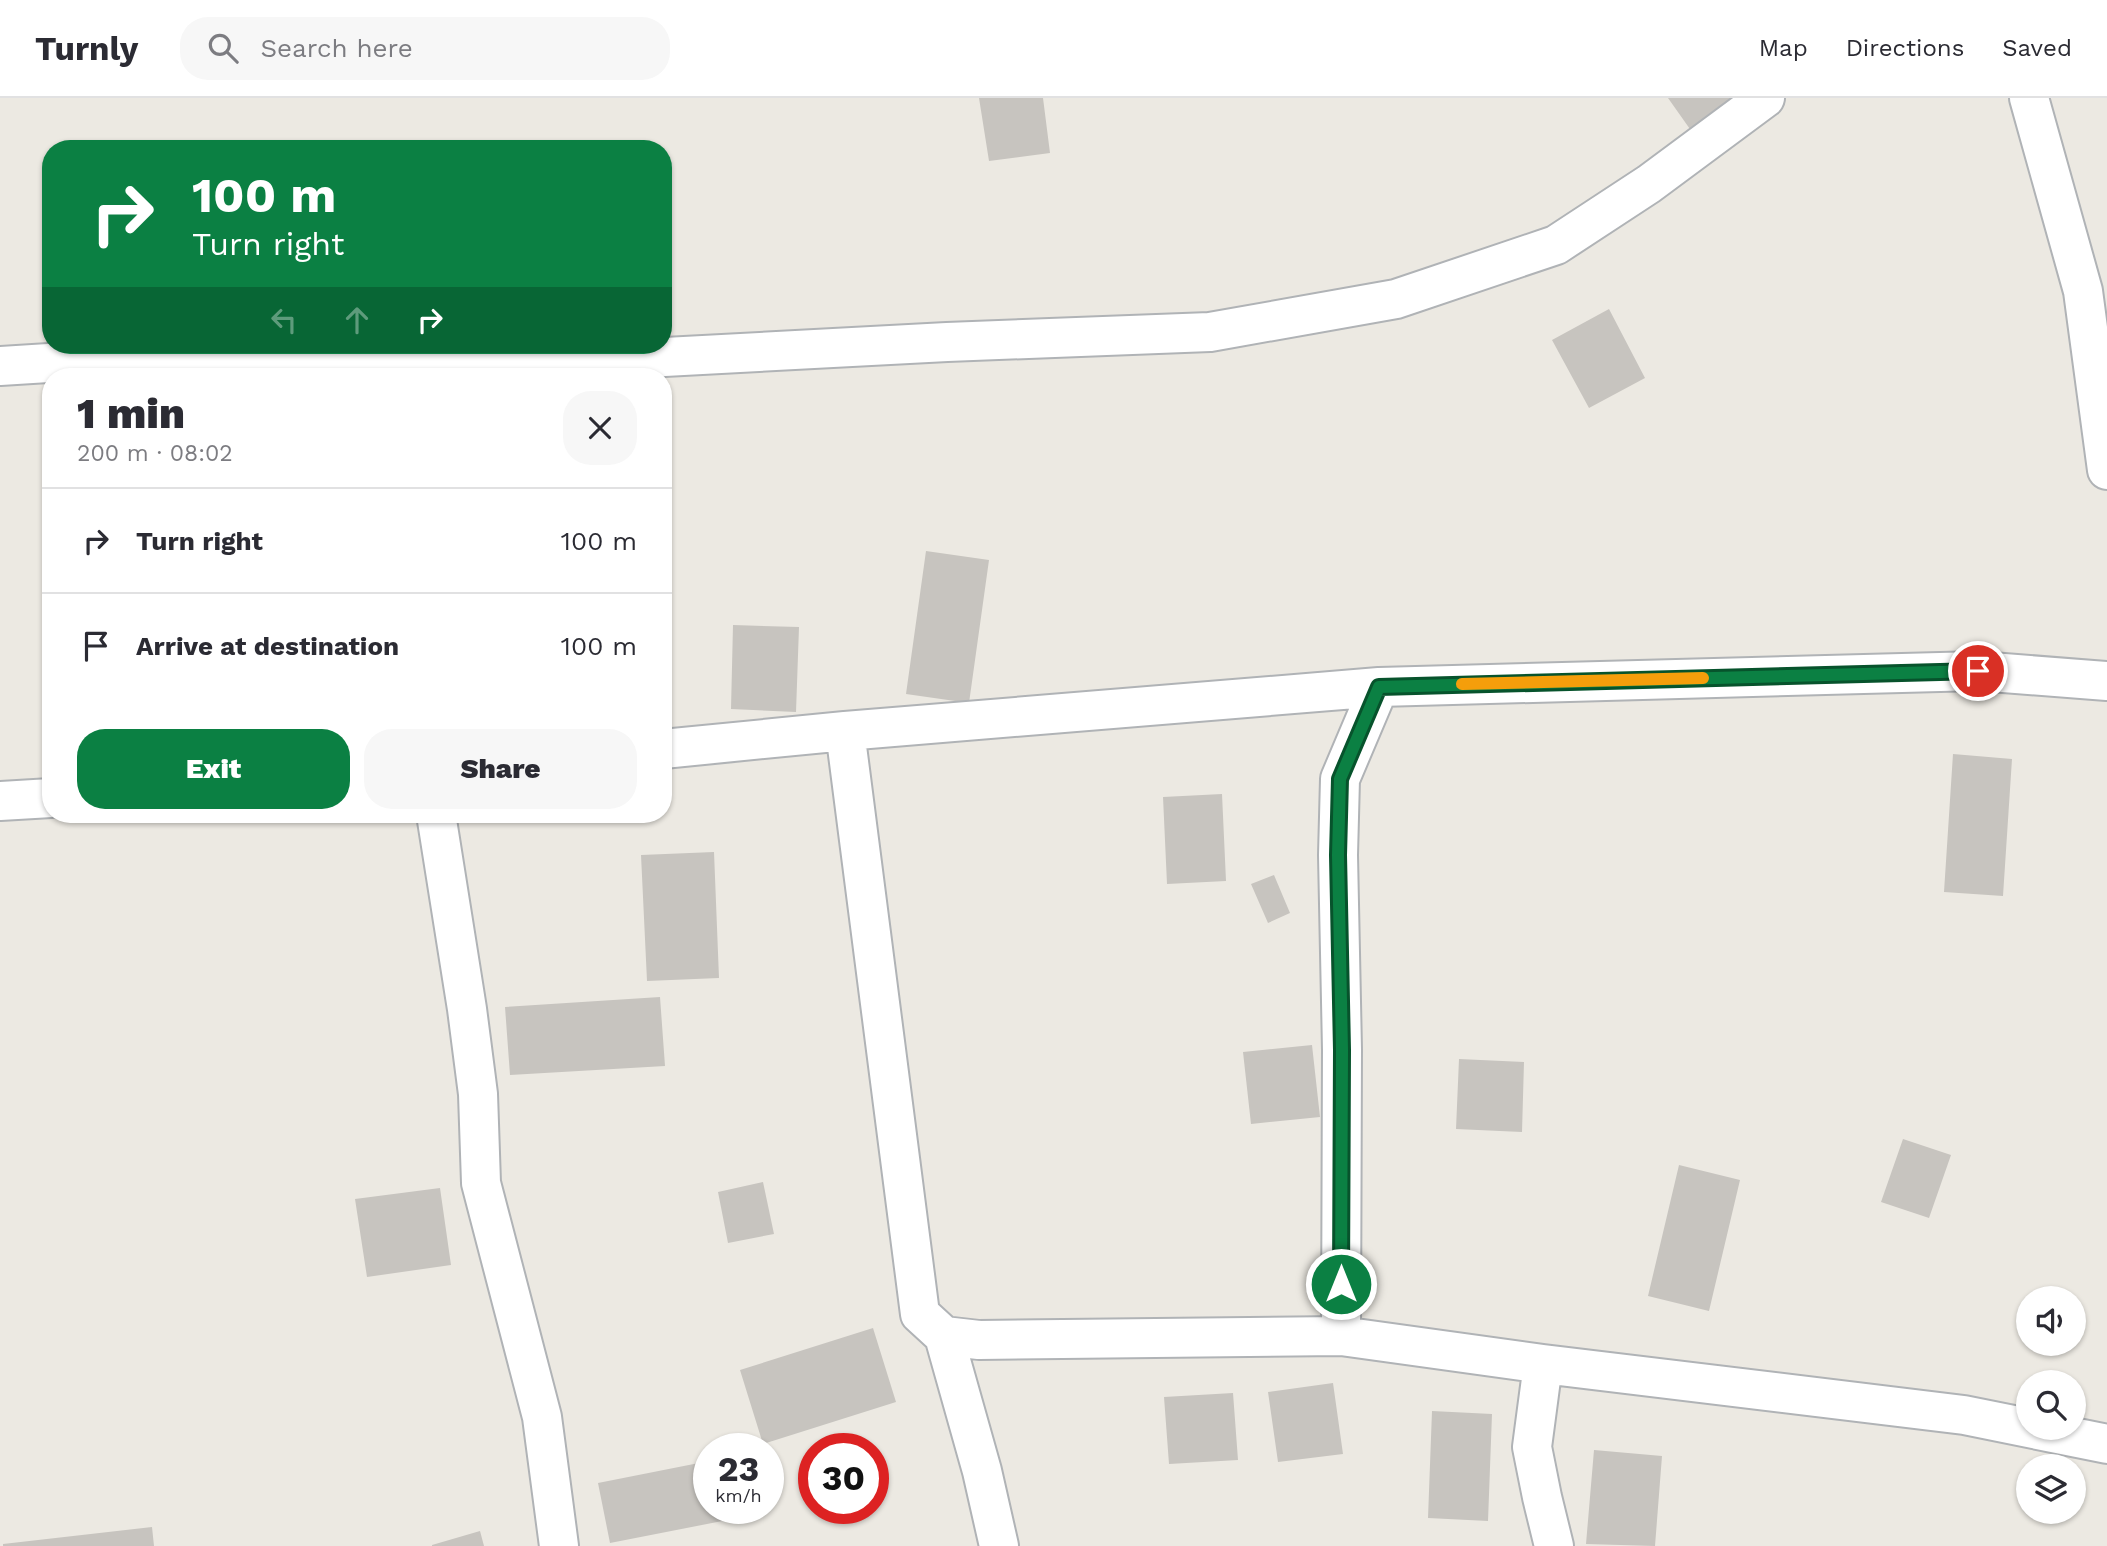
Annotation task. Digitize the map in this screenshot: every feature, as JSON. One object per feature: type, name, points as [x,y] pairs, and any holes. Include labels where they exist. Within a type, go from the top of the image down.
[{"type":"street","points":[[0,366],[192,354],[608,360],[947,342],[1210,332],[1396,299],[1556,245],[1649,184],[1765,98]]},
{"type":"street","points":[[2028,98],[2083,291],[2107,470]]},
{"type":"street","points":[[672,748],[845,731],[1379,687],[1978,671],[2107,681]]},
{"type":"street","points":[[1340,1336],[1340,779],[1379,687]]},
{"type":"street","points":[[845,731],[920,1314],[944,1336],[982,1471],[999,1546]]},
{"type":"street","points":[[0,802],[42,799]]},
{"type":"street","points":[[437,823],[478,1094],[481,1183],[542,1417],[559,1546]]},
{"type":"street","points":[[944,1336],[979,1340],[1340,1336],[1543,1364],[1964,1415],[2107,1444]]},
{"type":"street","points":[[1543,1364],[1532,1447],[1554,1546]]},
{"type":"building","points":[[979,98],[1043,98],[1050,153],[989,161]]},
{"type":"building","points":[[1668,98],[1744,98],[1697,139]]},
{"type":"building","points":[[1609,309],[1645,378],[1589,408],[1552,340]]},
{"type":"building","points":[[926,551],[989,560],[969,703],[906,694]]},
{"type":"building","points":[[733,625],[799,627],[796,712],[731,709]]},
{"type":"building","points":[[1953,754],[2012,759],[2003,896],[1944,892]]},
{"type":"building","points":[[1222,794],[1226,881],[1167,884],[1163,797]]},
{"type":"building","points":[[714,852],[719,978],[647,981],[641,855]]},
{"type":"building","points":[[1274,875],[1290,913],[1268,923],[1251,884]]},
{"type":"building","points":[[660,997],[665,1066],[510,1075],[505,1007]]},
{"type":"building","points":[[1312,1045],[1320,1117],[1251,1124],[1243,1052]]},
{"type":"building","points":[[1459,1059],[1524,1062],[1522,1132],[1456,1129]]},
{"type":"building","points":[[1903,1139],[1951,1155],[1929,1218],[1881,1202]]},
{"type":"building","points":[[1679,1165],[1740,1180],[1709,1311],[1648,1296]]},
{"type":"building","points":[[763,1182],[774,1234],[728,1243],[718,1192]]},
{"type":"building","points":[[440,1188],[451,1265],[367,1277],[355,1199]]},
{"type":"building","points":[[873,1328],[896,1402],[784,1437],[784,1433],[760,1433],[740,1370]]},
{"type":"building","points":[[1333,1383],[1343,1454],[1278,1462],[1268,1392]]},
{"type":"building","points":[[1233,1393],[1238,1460],[1169,1464],[1164,1397]]},
{"type":"building","points":[[1432,1411],[1492,1414],[1488,1521],[1428,1518]]},
{"type":"building","points":[[1594,1450],[1662,1456],[1655,1546],[1586,1544]]},
{"type":"building","points":[[693,1464],[693,1524],[707,1524],[610,1543],[598,1483]]},
{"type":"building","points":[[152,1527],[154,1546],[3,1546],[3,1544]]},
{"type":"building","points":[[480,1531],[484,1546],[432,1546],[432,1545]]},
{"type":"slow traffic","points":[[1462,684],[1703,678]]},
{"type":"route","points":[[1341,1284],[1342,1050],[1338,855],[1340,779],[1379,687],[1978,671]]}]
